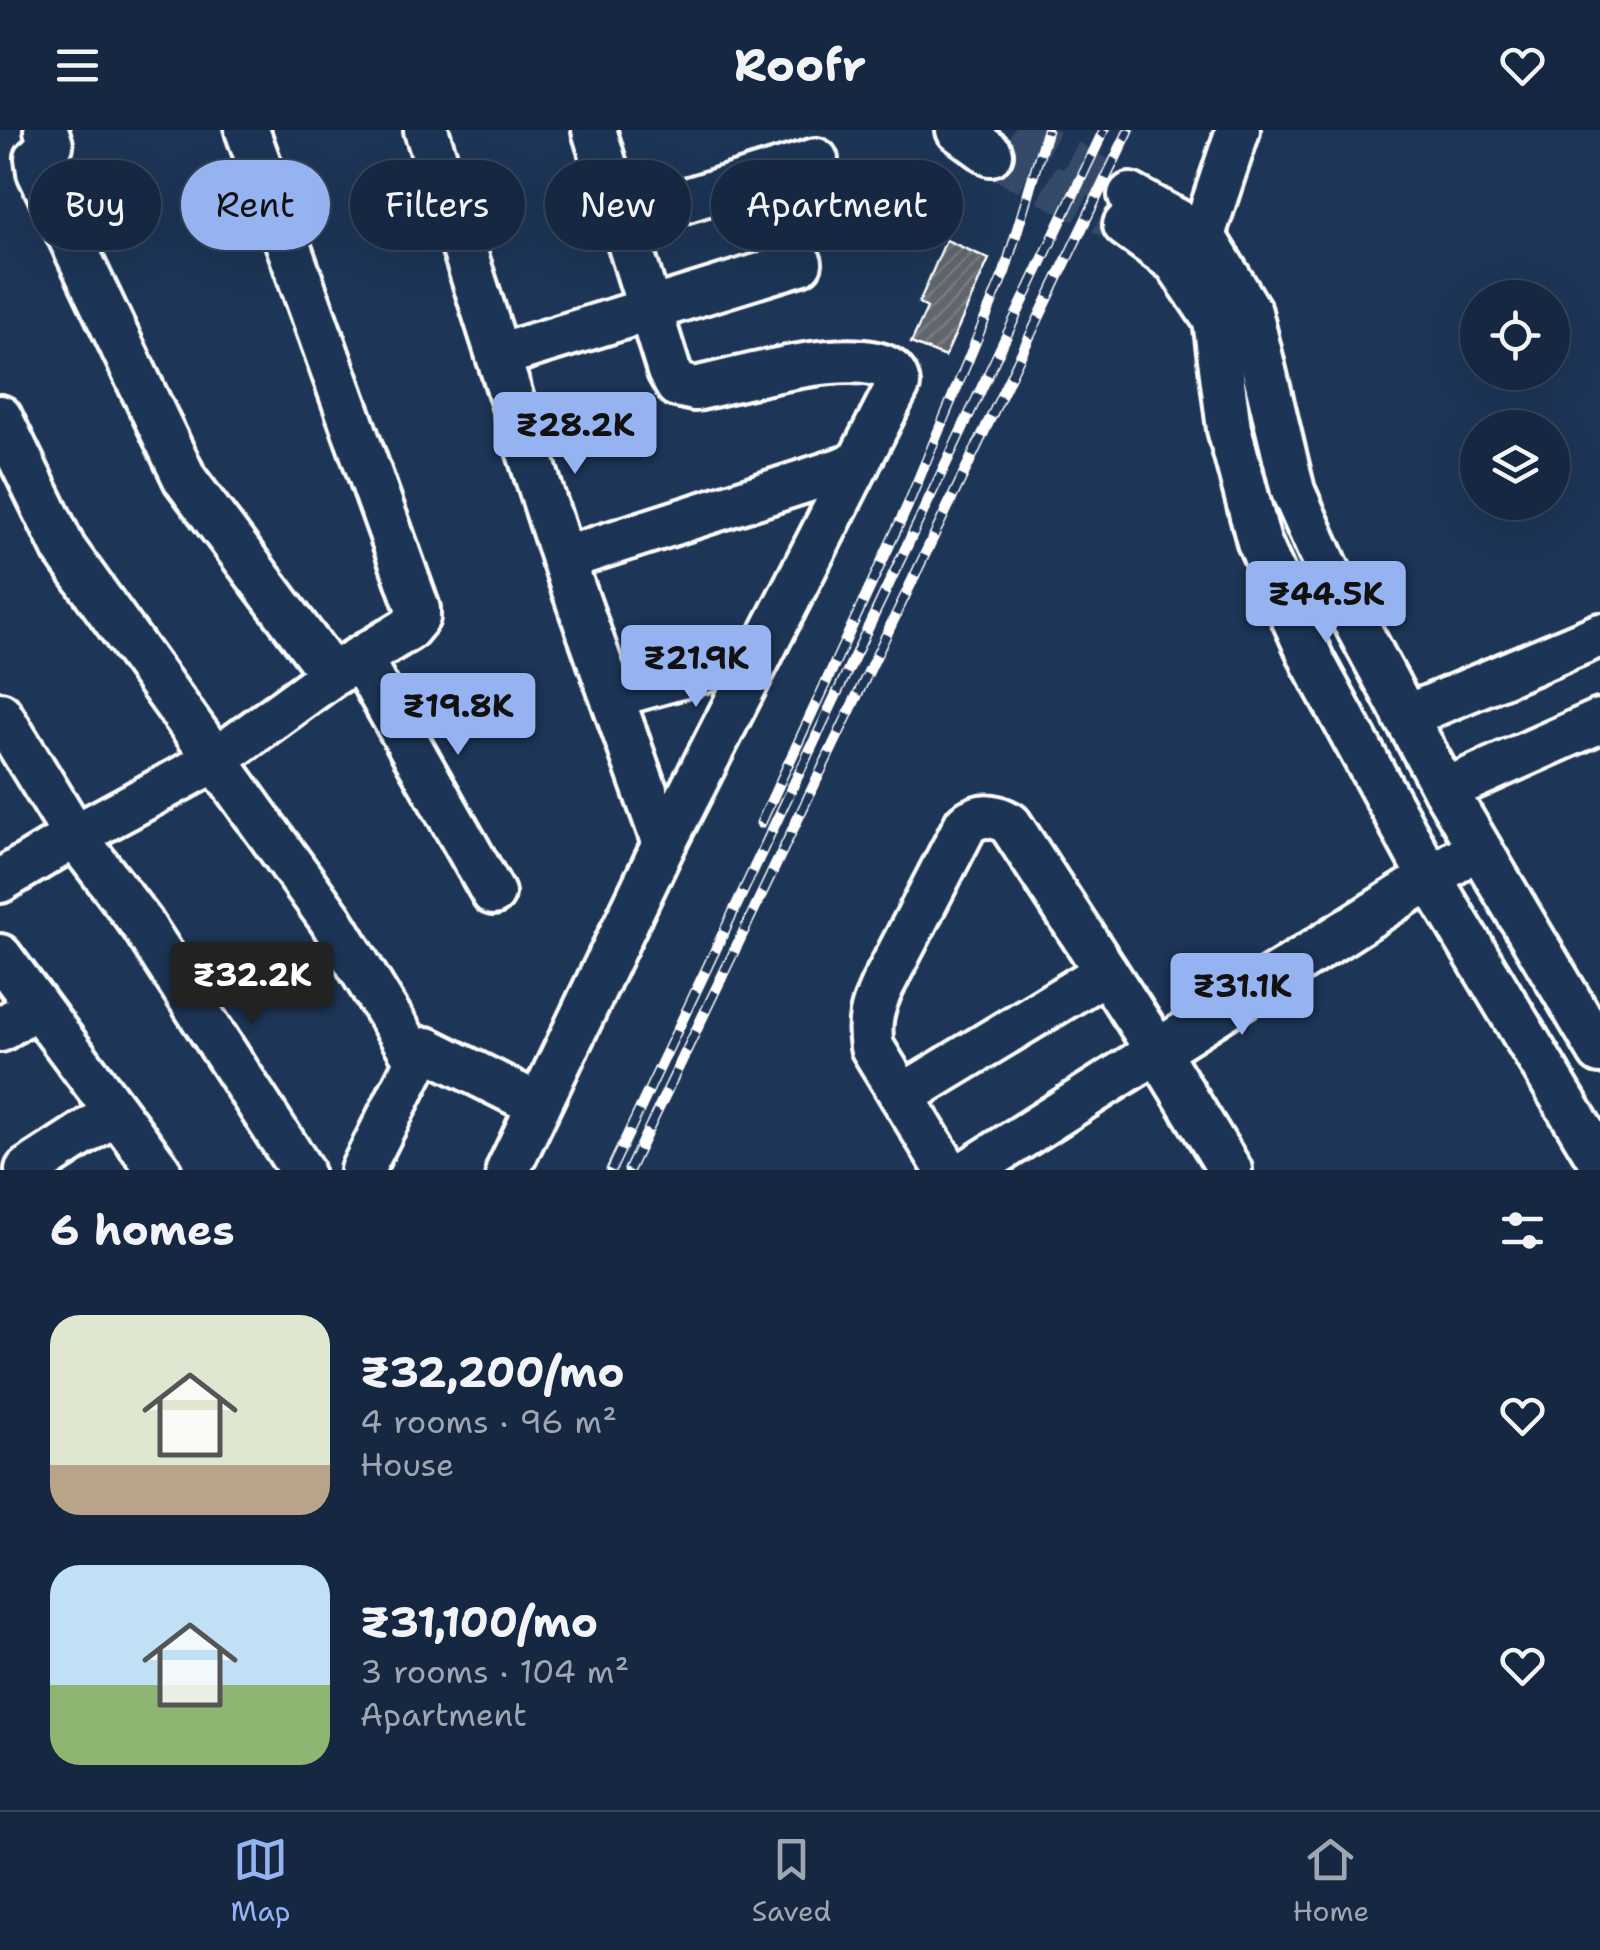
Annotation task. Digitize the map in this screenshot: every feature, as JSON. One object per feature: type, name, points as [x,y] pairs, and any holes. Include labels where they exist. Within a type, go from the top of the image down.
[{"type":"street","points":[[46,130],[51,145],[36,158],[39,172],[185,479],[346,666],[493,894]]},
{"type":"street","points":[[0,881],[214,761],[346,666],[415,623],[418,609],[247,130]]},
{"type":"street","points":[[426,130],[564,559],[664,844]]},
{"type":"street","points":[[594,130],[603,160]]},
{"type":"street","points":[[1238,130],[1190,249],[1215,320],[1229,428],[1259,542],[1313,662],[1430,876],[1600,1161]]},
{"type":"street","points":[[1128,210],[1190,249],[1250,312],[1293,491],[1332,579],[1445,790],[1600,1052]]},
{"type":"street","points":[[508,1170],[664,844],[898,385],[895,374],[887,368],[850,360],[825,360],[685,388],[670,371],[632,250]]},
{"type":"street","points":[[498,356],[800,263]]},
{"type":"street","points":[[0,417],[64,550],[331,920],[417,1061]]},
{"type":"street","points":[[564,559],[858,464]]},
{"type":"street","points":[[1406,717],[1600,635]]},
{"type":"street","points":[[612,696],[760,655]]},
{"type":"street","points":[[0,714],[75,836],[142,924],[301,1170]]},
{"type":"street","points":[[1445,790],[1600,721]]},
{"type":"street","points":[[947,1170],[872,1046],[868,1027],[871,1010],[966,824],[977,816],[991,816],[1010,824],[1230,1170]]},
{"type":"street","points":[[970,1170],[1478,848]]},
{"type":"street","points":[[0,956],[158,1170]]},
{"type":"street","points":[[902,1096],[1106,972]]},
{"type":"street","points":[[0,1030],[36,1007]]},
{"type":"street","points":[[362,1170],[417,1061],[431,1048],[537,1104]]},
{"type":"street","points":[[27,1170],[115,1113]]},
{"type":"building","points":[[963,248],[989,259],[945,357],[911,343],[927,308],[919,303],[942,250]]},
{"type":"tunnel","points":[[1013,130],[1130,195]]},
{"type":"tunnel","points":[[991,154],[1125,225]]},
{"type":"railway","points":[[761,823],[907,507],[1005,271],[1047,130]]},
{"type":"railway","points":[[611,1170],[1104,130]]},
{"type":"railway","points":[[629,1170],[1129,130]]}]
